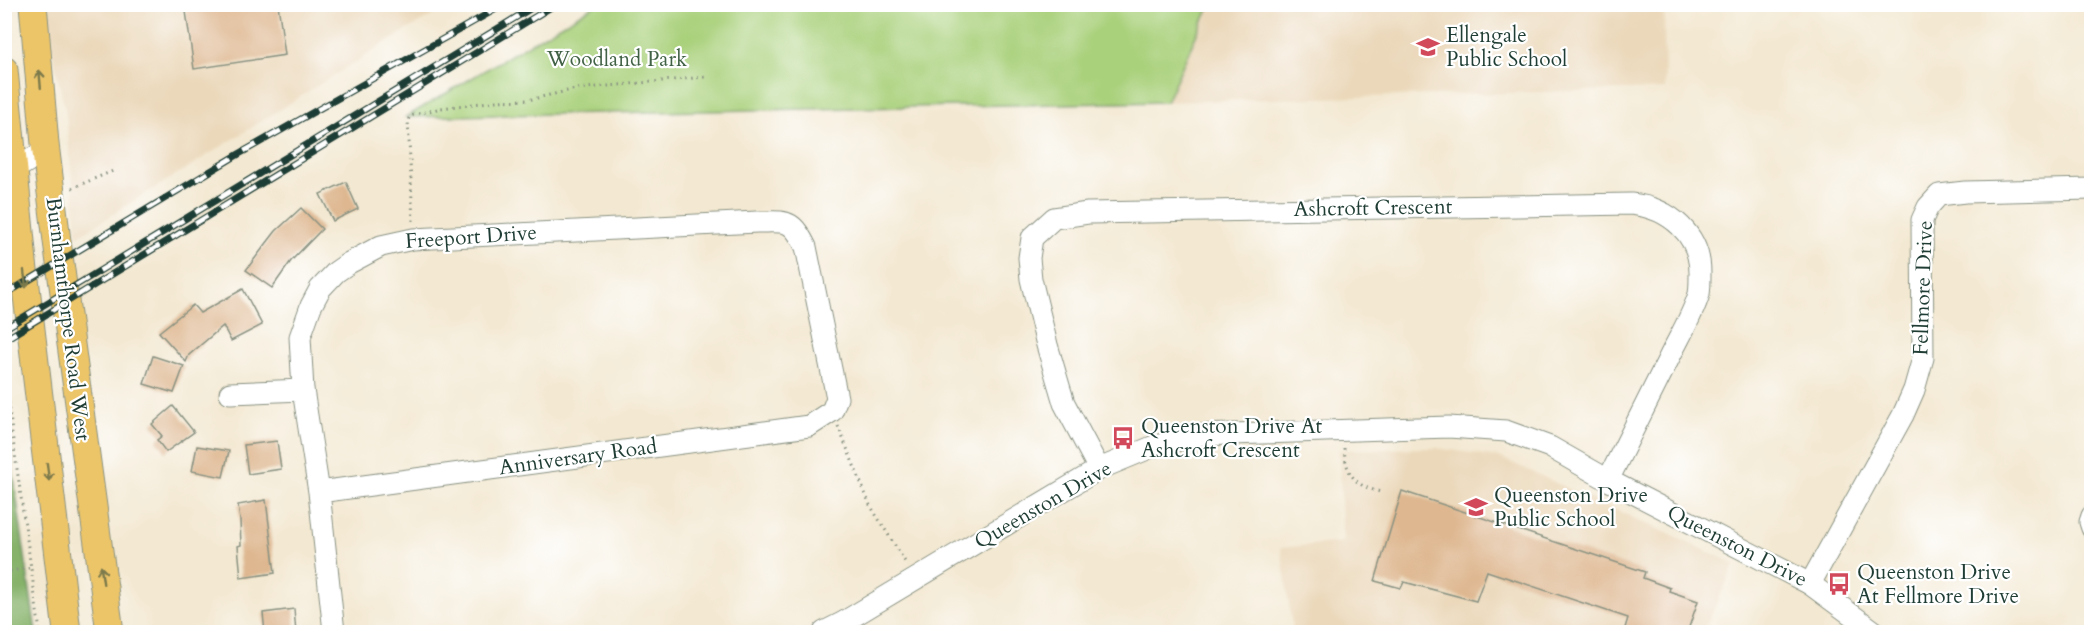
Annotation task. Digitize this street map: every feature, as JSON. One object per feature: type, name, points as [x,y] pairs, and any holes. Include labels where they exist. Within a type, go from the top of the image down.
[{"type":"main road","name":"Burnhamthorpe Road West","points":[[33,4],[57,241],[110,633]]},
{"type":"main road","name":"Burnhamthorpe Road West","points":[[4,70],[9,174],[67,633]]},
{"type":"street","points":[[9,174],[46,150]]},
{"type":"street","name":"Fellmore Drive","points":[[1810,584],[1903,415],[1914,390],[1923,358],[1922,220],[1928,207],[1939,195],[1965,192],[2091,189]]},
{"type":"street","name":"Ashcroft Crescent","points":[[1099,469],[1064,403],[1031,279],[1029,258],[1032,238],[1054,219],[1088,213],[1646,206],[1660,210],[1687,232],[1700,261],[1699,292],[1684,328],[1608,480]]},
{"type":"street","name":"Freeport Drive","points":[[334,633],[319,492],[303,390],[300,337],[320,289],[349,262],[381,246],[413,238],[783,222],[796,228],[806,247],[837,398],[832,411]]},
{"type":"street","points":[[230,393],[303,390]]},
{"type":"street","name":"Anniversary Road","points":[[319,492],[809,426],[832,411]]},
{"type":"street","name":"Queenston Drive","points":[[824,633],[1099,469],[1152,447],[1199,435],[1449,427],[1506,431],[1550,447],[1608,480],[1810,584],[1875,633]]},
{"type":"street","points":[[2091,516],[2091,528]]},
{"type":"path","points":[[413,238],[408,120],[410,116],[441,108],[528,100],[576,89],[705,77]]},
{"type":"path","points":[[72,188],[113,171]]},
{"type":"path","points":[[4,355],[40,633]]},
{"type":"path","points":[[832,411],[870,505],[915,579]]},
{"type":"path","points":[[1342,431],[1345,458],[1352,476],[1367,489],[1381,492]]},
{"type":"path","points":[[4,572],[30,568]]},
{"type":"shaded area","points":[[48,5],[451,5],[405,31],[77,237],[66,114],[51,46]]},
{"type":"shaded area","name":"Ellengale Public School","points":[[1210,5],[1664,5],[1665,89],[1166,102]]},
{"type":"shaded area","name":"Queenston Drive Public School","points":[[1436,448],[1499,457],[1735,564],[1704,632],[1293,632],[1281,548],[1343,542],[1339,450]]},
{"type":"green space","name":"Woodland Park","points":[[597,4],[1210,5],[1166,102],[406,117]]},
{"type":"green space","points":[[4,410],[36,632],[5,632]]},
{"type":"building","points":[[185,4],[278,4],[285,55],[194,69]]},
{"type":"building","points":[[346,182],[358,209],[333,221],[320,194]]},
{"type":"building","points":[[301,208],[322,229],[291,261],[272,288],[246,270],[276,231]]},
{"type":"building","points":[[243,289],[262,325],[231,341],[223,326],[189,355],[186,362],[159,332],[193,305],[200,313]]},
{"type":"building","points":[[153,356],[184,366],[174,393],[144,384]]},
{"type":"building","points":[[173,406],[194,432],[166,452],[157,440],[162,436],[152,424]]},
{"type":"building","points":[[277,441],[281,469],[248,474],[244,445]]},
{"type":"building","points":[[197,446],[229,451],[223,477],[192,471]]},
{"type":"building","points":[[1402,491],[1645,572],[1643,578],[1670,588],[1669,591],[1698,601],[1687,633],[1638,633],[1625,628],[1628,618],[1487,571],[1476,601],[1404,582],[1401,588],[1375,581]]},
{"type":"building","points":[[266,500],[275,573],[241,578],[238,505]]},
{"type":"building","points":[[294,609],[296,633],[265,633],[263,613]]},
{"type":"railway","points":[[4,295],[239,154],[505,4]]},
{"type":"railway","points":[[4,329],[538,4]]},
{"type":"railway","points":[[4,340],[556,4]]},
{"type":"place","name":"Ellengale Public School","points":[[1428,47]]},
{"type":"place","name":"Queenston Drive At Ashcroft Crescent","points":[[1123,438]]},
{"type":"place","name":"Queenston Drive Public School","points":[[1476,507]]},
{"type":"place","name":"Queenston Drive At Fellmore Drive","points":[[1839,584]]}]
